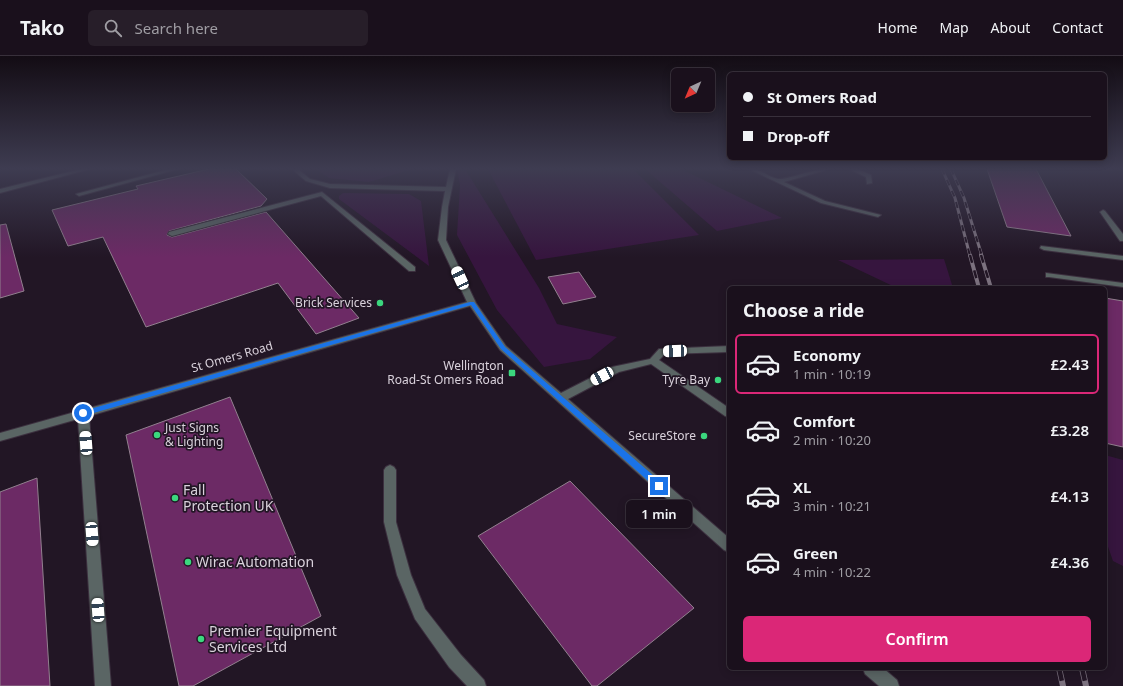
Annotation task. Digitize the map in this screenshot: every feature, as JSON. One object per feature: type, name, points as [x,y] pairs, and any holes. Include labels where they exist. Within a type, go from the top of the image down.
[{"type":"street","points":[[172,234],[306,198]]},
{"type":"street","points":[[327,198],[412,269]]},
{"type":"street","points":[[447,198],[442,240],[472,303],[503,348],[727,544]]},
{"type":"street","points":[[815,198],[823,202],[878,215]]},
{"type":"street","points":[[1103,212],[1123,239]]},
{"type":"street","points":[[1044,248],[1123,258]]},
{"type":"street","points":[[1049,275],[1123,285]]},
{"type":"street","name":"St Omers Road","points":[[0,437],[472,303]]},
{"type":"street","points":[[561,398],[616,369],[654,361],[662,351],[727,349]]},
{"type":"street","points":[[654,361],[727,412]]},
{"type":"street","points":[[83,413],[104,686]]},
{"type":"street","points":[[390,470],[390,522],[404,574],[420,614],[455,661],[478,686]]},
{"type":"street","points":[[873,670],[891,686]]},
{"type":"shaded area","points":[[417,198],[421,201],[429,266],[339,199]]},
{"type":"shaded area","points":[[459,198],[483,198],[539,288],[557,324],[617,337],[590,359],[544,367],[497,310],[457,235]]},
{"type":"shaded area","points":[[504,198],[662,198],[699,235],[536,260]]},
{"type":"shaded area","points":[[679,198],[742,198],[782,218],[717,231]]},
{"type":"shaded area","points":[[944,259],[952,286],[893,286],[838,260]]},
{"type":"shaded area","points":[[1107,456],[1123,460],[1123,566],[1113,561],[1107,544]]},
{"type":"building","points":[[100,198],[266,198],[261,206],[169,231],[167,235],[172,237],[266,212],[359,318],[316,334],[278,283],[146,327],[103,237],[68,246],[52,210]]},
{"type":"building","points":[[997,198],[1051,198],[1071,236],[1007,227]]},
{"type":"building","points":[[6,224],[24,291],[0,298],[0,225]]},
{"type":"building","points":[[579,272],[596,297],[563,304],[548,277]]},
{"type":"building","points":[[1107,298],[1123,301],[1123,447],[1107,443]]},
{"type":"building","points":[[230,397],[321,616],[193,686],[179,686],[126,435]]},
{"type":"building","points":[[37,478],[50,686],[0,686],[0,492]]},
{"type":"building","points":[[570,481],[694,608],[597,686],[592,686],[478,536]]},
{"type":"railway","points":[[955,198],[970,256]]},
{"type":"railway","points":[[964,198],[982,256]]},
{"type":"railway","points":[[970,255],[978,286]]},
{"type":"railway","points":[[981,255],[990,286]]},
{"type":"railway","points":[[1059,670],[1063,686]]},
{"type":"railway","points":[[1082,670],[1086,686]]},
{"type":"place","name":"Brick Services","points":[[380,303]]},
{"type":"place","name":"Wellington Road-St Omers Road","points":[[512,373]]},
{"type":"place","name":"Tyre Bay","points":[[718,380]]},
{"type":"place","name":"Just Signs & Lighting","points":[[157,435]]},
{"type":"place","name":"SecureStore","points":[[704,436]]},
{"type":"place","name":"Fall Protection UK","points":[[175,498]]},
{"type":"place","name":"Wirac Automation","points":[[188,562]]},
{"type":"place","name":"Premier Equipment Services Ltd","points":[[201,639]]},
{"type":"route","points":[[83,413],[472,303],[503,348],[659,486]]}]
